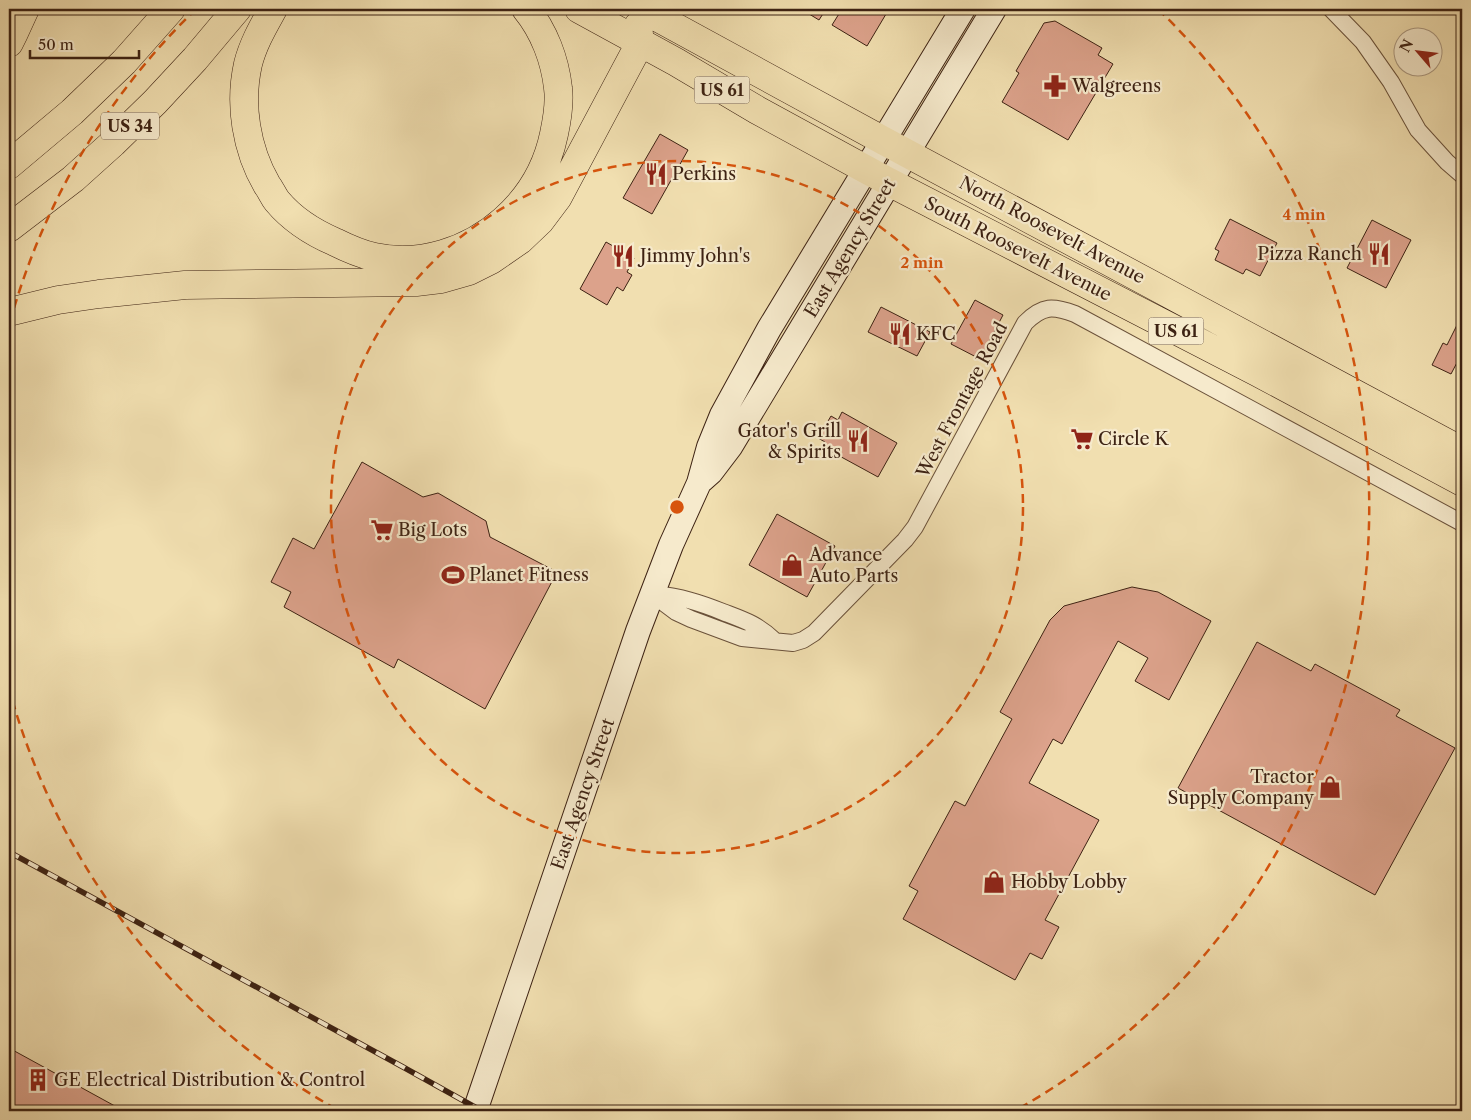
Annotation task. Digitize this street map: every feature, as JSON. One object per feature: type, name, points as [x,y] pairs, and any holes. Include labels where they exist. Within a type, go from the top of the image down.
[{"type":"highway","points":[[9,42],[25,9]]},
{"type":"highway","name":"US 34","points":[[9,166],[72,112],[118,68],[171,9]]},
{"type":"highway","name":"US 34","points":[[9,228],[73,179],[113,143],[195,59],[237,9]]},
{"type":"highway","points":[[272,9],[248,64],[244,91],[246,120],[251,148],[261,173],[277,200],[299,222],[323,237],[373,257],[395,260],[448,254],[471,244],[494,229],[515,210],[543,170],[551,149],[559,90],[547,45],[536,21],[526,9]]},
{"type":"highway","name":"South Roosevelt Avenue","points":[[579,9],[878,176],[1256,372],[1462,482]]},
{"type":"highway","points":[[9,312],[58,300],[185,285],[416,282],[441,279],[469,271],[491,260],[520,240],[540,221],[554,203],[640,43],[636,9]]},
{"type":"highway","name":"North Roosevelt Avenue","points":[[642,9],[1462,450]]},
{"type":"main road","name":"East Agency Street","points":[[896,147],[964,9]]},
{"type":"main road","name":"East Agency Street","points":[[475,1110],[652,594],[671,545],[699,483],[709,447],[730,397],[769,329],[994,9]]},
{"type":"street","points":[[1331,9],[1363,42],[1391,82],[1418,130],[1447,162],[1462,175]]},
{"type":"street","name":"West Frontage Road","points":[[652,594],[694,601],[752,623],[774,640],[793,643],[803,640],[814,633],[905,540],[923,514],[1025,323],[1034,314],[1048,308],[1057,308],[1075,314],[1462,523]]},
{"type":"building","points":[[801,9],[826,9],[819,20]]},
{"type":"building","points":[[842,9],[889,9],[867,46],[832,25]]},
{"type":"building","points":[[1055,21],[1102,48],[1098,55],[1113,64],[1068,140],[1002,102],[1019,73],[1016,71],[1044,23]]},
{"type":"building","name":"Perkins","points":[[660,134],[688,150],[652,214],[623,198]]},
{"type":"building","points":[[1230,219],[1277,243],[1260,276],[1246,269],[1243,274],[1215,260],[1219,251],[1215,249]]},
{"type":"building","name":"Pizza Ranch","points":[[1372,220],[1411,240],[1386,288],[1347,268]]},
{"type":"building","points":[[606,242],[634,258],[627,272],[632,275],[623,291],[617,287],[607,305],[580,289]]},
{"type":"building","points":[[975,300],[1003,315],[980,359],[951,344]]},
{"type":"building","points":[[881,307],[930,332],[917,356],[868,332]]},
{"type":"building","points":[[1462,315],[1462,345],[1459,351],[1462,353],[1451,374],[1432,365],[1443,343],[1447,345]]},
{"type":"building","points":[[842,412],[897,443],[878,477],[823,447],[825,442],[818,438],[831,416],[838,420]]},
{"type":"building","points":[[362,462],[423,497],[438,493],[486,521],[490,537],[557,572],[485,709],[398,659],[394,668],[284,607],[291,592],[271,582],[293,538],[314,549]]},
{"type":"building","points":[[777,514],[835,546],[807,597],[749,565]]},
{"type":"building","points":[[1132,587],[1158,592],[1211,621],[1169,700],[1135,681],[1148,658],[1118,641],[1062,744],[1053,739],[1029,783],[1099,820],[1045,920],[1059,927],[1042,959],[1030,953],[1015,980],[903,919],[918,891],[909,886],[955,801],[965,806],[1012,719],[1000,712],[1050,620],[1064,606]]},
{"type":"building","points":[[1257,642],[1311,671],[1315,664],[1400,710],[1396,716],[1455,748],[1375,895],[1178,788]]},
{"type":"building","name":"GE Electrical Distribution & Control","points":[[9,1048],[124,1111],[9,1111]]},
{"type":"railway","points":[[9,852],[482,1111]]},
{"type":"place","name":"Walgreens","points":[[1055,86]]},
{"type":"place","name":"Perkins","points":[[656,174]]},
{"type":"place","name":"Pizza Ranch","points":[[1379,254]]},
{"type":"place","name":"Jimmy John's","points":[[623,256]]},
{"type":"place","name":"KFC","points":[[900,334]]},
{"type":"place","name":"Circle K","points":[[1082,439]]},
{"type":"place","name":"Gator's Grill & Spirits","points":[[858,441]]},
{"type":"place","name":"Big Lots","points":[[382,530]]},
{"type":"place","name":"Advance Auto Parts","points":[[792,565]]},
{"type":"place","name":"Planet Fitness","points":[[453,575]]},
{"type":"place","name":"Tractor Supply Company","points":[[1330,787]]},
{"type":"place","name":"Hobby Lobby","points":[[994,882]]},
{"type":"place","name":"GE Electrical Distribution & Control","points":[[38,1080]]}]
